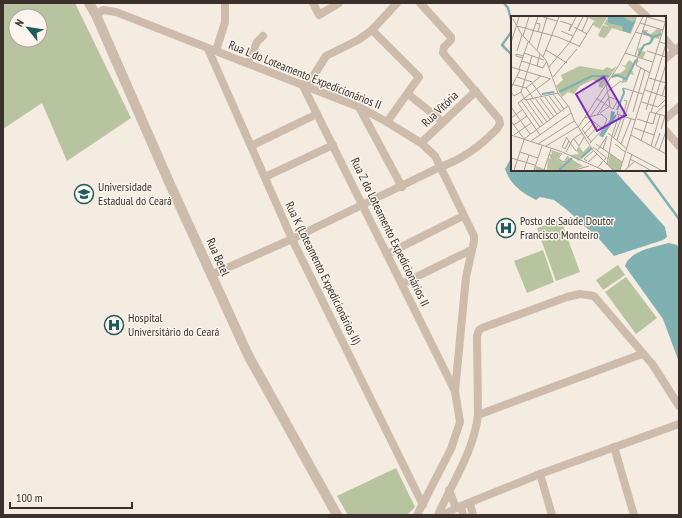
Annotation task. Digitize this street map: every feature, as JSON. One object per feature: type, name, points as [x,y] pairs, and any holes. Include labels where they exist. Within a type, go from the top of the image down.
[{"type":"street","name":"Rua Betel","points":[[89,3],[101,9],[211,275],[248,355],[337,515]]},
{"type":"street","points":[[212,50],[225,22],[225,3]]},
{"type":"street","points":[[313,3],[319,15],[339,3]]},
{"type":"street","points":[[305,85],[326,56],[358,40],[372,30],[396,3]]},
{"type":"street","points":[[211,275],[292,239],[440,167],[457,161],[470,154],[497,129],[500,124],[499,119],[443,53],[444,47],[451,40],[451,37],[420,3]]},
{"type":"street","points":[[632,3],[646,16]]},
{"type":"street","name":"Rua L do Loteamento Expedicionários II","points":[[101,9],[116,12],[359,107],[387,122],[421,144],[435,156],[474,236],[474,244],[471,250],[466,277],[455,391],[459,411],[458,432],[417,515]]},
{"type":"street","points":[[372,30],[419,77],[387,122]]},
{"type":"street","points":[[248,63],[257,42],[262,36]]},
{"type":"street","points":[[666,40],[677,49],[666,58]]},
{"type":"street","name":"Rua K (Loteamento Expedicionários II)","points":[[212,50],[251,146],[292,239],[423,505]]},
{"type":"street","name":"Rua Z do Loteamento Expedicionários II","points":[[305,85],[333,145],[455,391]]},
{"type":"street","name":"Rua Vitória","points":[[421,144],[476,91]]},
{"type":"street","points":[[408,94],[443,122]]},
{"type":"street","points":[[359,107],[402,186]]},
{"type":"street","points":[[666,118],[679,107]]},
{"type":"street","points":[[251,146],[318,114]]},
{"type":"street","points":[[666,131],[679,146]]},
{"type":"street","points":[[265,177],[333,145]]},
{"type":"street","points":[[387,254],[463,216]]},
{"type":"street","points":[[402,284],[471,250]]},
{"type":"street","points":[[438,515],[473,441],[478,415],[477,336],[479,330],[494,323],[567,297],[586,293],[594,296],[642,354],[653,365],[679,406]]},
{"type":"street","points":[[478,415],[642,354]]},
{"type":"street","points":[[444,515],[458,507],[540,474],[679,424]]},
{"type":"street","points":[[614,447],[634,515]]},
{"type":"street","points":[[540,474],[552,515]]},
{"type":"street","points":[[449,490],[464,515]]},
{"type":"street","points":[[470,503],[474,515]]},
{"type":"green space","points":[[3,3],[75,3],[131,118],[67,161],[42,103],[3,129]]},
{"type":"green space","points":[[561,220],[580,272],[556,281],[537,228]]},
{"type":"green space","points":[[543,250],[554,282],[527,293],[514,261]]},
{"type":"green space","points":[[618,265],[625,275],[603,290],[596,280]]},
{"type":"green space","points":[[626,277],[657,318],[636,334],[605,292]]},
{"type":"green space","points":[[396,468],[415,507],[407,515],[348,515],[337,496]]},
{"type":"water","points":[[511,158],[511,171],[615,171],[665,227],[667,237],[663,240],[614,256],[601,241],[566,209],[554,200],[540,197],[536,200],[526,194],[510,180],[505,169]]},
{"type":"water","points":[[669,243],[677,245],[679,249],[679,362],[663,319],[625,266],[632,256],[637,253]]},
{"type":"waterway","points":[[504,3],[508,8],[511,19]]},
{"type":"waterway","points":[[511,32],[502,45],[511,54]]},
{"type":"waterway","points":[[644,171],[679,219]]},
{"type":"place","name":"Universidade Estadual do Ceará","points":[[84,194]]},
{"type":"place","name":"Posto de Saúde Doutor Francisco Monteiro","points":[[506,228]]},
{"type":"place","name":"Hospital Universitário do Ceará","points":[[114,325]]}]
